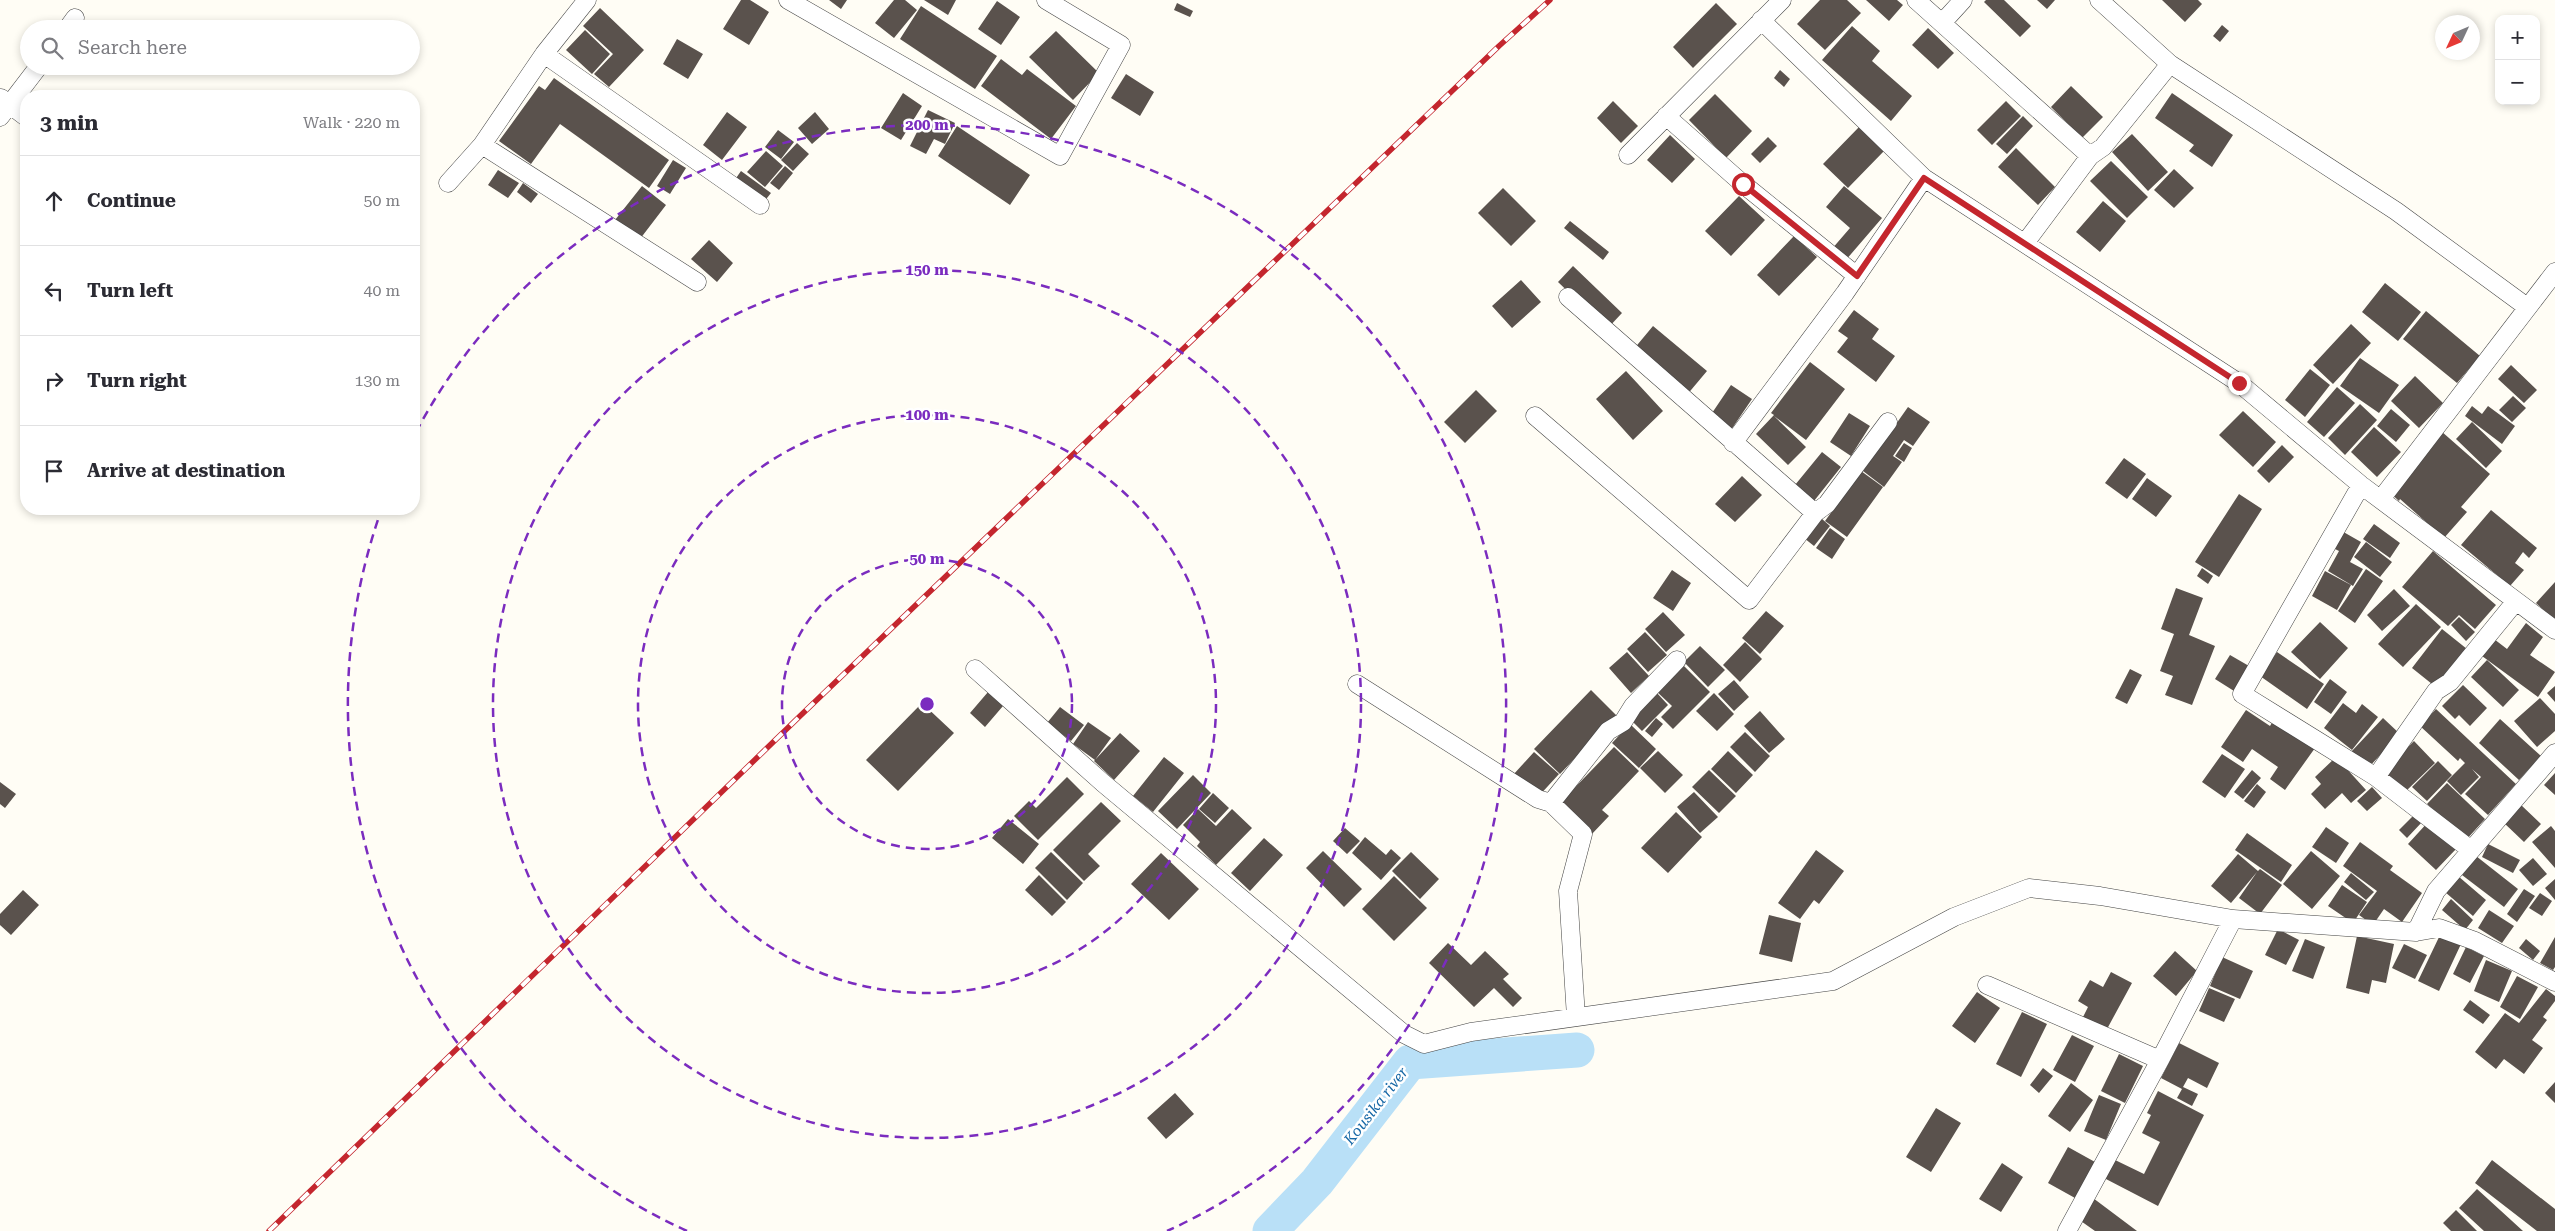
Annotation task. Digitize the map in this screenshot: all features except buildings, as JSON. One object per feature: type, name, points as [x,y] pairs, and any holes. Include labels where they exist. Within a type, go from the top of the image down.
[{"type":"street","points":[[448,182],[482,145],[544,54],[587,0]]},
{"type":"street","points":[[788,0],[1060,156],[1121,45],[1046,0]]},
{"type":"street","points":[[1628,155],[1782,0]]},
{"type":"street","points":[[1916,0],[2090,156]]},
{"type":"street","points":[[1942,23],[1963,0]]},
{"type":"street","points":[[2099,0],[2170,64],[2396,211],[2527,307]]},
{"type":"street","points":[[1761,20],[1924,178],[2239,383],[2361,485],[2555,630]]},
{"type":"street","points":[[544,54],[760,205]]},
{"type":"street","points":[[2025,243],[2090,156],[2103,147],[2170,64]]},
{"type":"street","points":[[20,114],[3,107],[31,75]]},
{"type":"street","points":[[1666,116],[1743,184],[1857,276]]},
{"type":"street","points":[[482,145],[698,282]]},
{"type":"street","points":[[1733,443],[1857,276],[1924,178]]},
{"type":"street","points":[[2382,499],[2555,272]]},
{"type":"street","points":[[1568,296],[1814,513]]},
{"type":"street","points":[[1535,416],[1749,600],[1814,513],[1827,504],[1888,422]]},
{"type":"street","points":[[2361,485],[2242,694],[2376,777],[2471,850]]},
{"type":"street","points":[[2376,777],[2436,691],[2450,682],[2516,601]]},
{"type":"street","points":[[1551,803],[1608,731],[1623,722],[1633,706],[1677,660]]},
{"type":"street","points":[[975,669],[1103,783],[1404,1034],[1424,1044],[1471,1032],[1832,981],[1954,918],[2029,888],[2100,896],[2233,919],[2416,932],[2439,928],[2475,941],[2555,982]]},
{"type":"street","points":[[1357,684],[1538,799],[1551,803],[1583,834],[1568,891],[1576,1016]]},
{"type":"street","points":[[2416,932],[2436,890],[2555,753]]},
{"type":"street","points":[[2067,1231],[2160,1060],[2233,919]]},
{"type":"street","points":[[1987,985],[2160,1060]]},
{"type":"waterway","name":"Kousika river","points":[[1270,1231],[1317,1182],[1410,1062],[1577,1050]]},
{"type":"railway","points":[[269,1231],[799,717],[1499,46],[1550,0]]},
{"type":"route","points":[[1743,184],[1857,276],[1924,178],[2239,383]]}]
